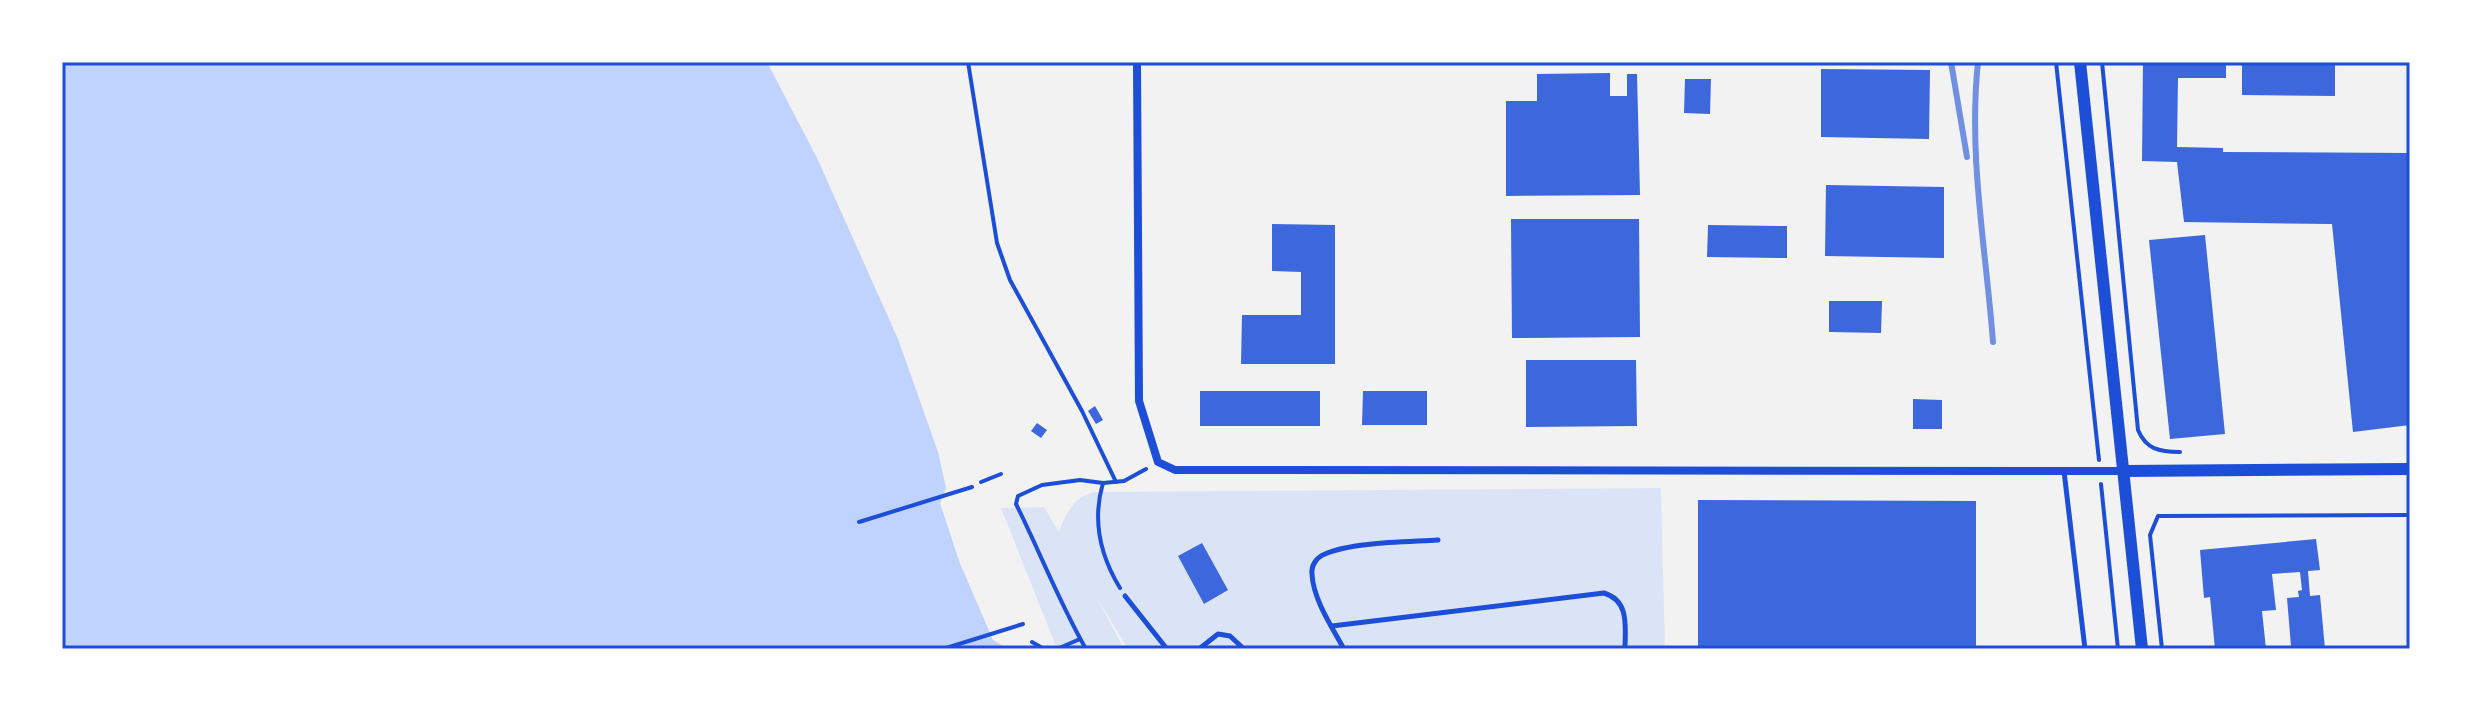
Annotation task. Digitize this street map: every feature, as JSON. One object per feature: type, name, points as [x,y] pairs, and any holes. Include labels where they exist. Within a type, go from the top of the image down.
[{"type":"street","points":[[1137,62],[1139,401],[1158,462],[1175,470],[2410,469]]},
{"type":"street","points":[[2080,62],[2142,649]]},
{"type":"lane","points":[[2064,471],[2085,649]]},
{"type":"lane","points":[[1344,649],[1312,574],[1318,558],[1351,548],[1438,540]]},
{"type":"lane","points":[[1332,626],[1599,592],[1614,596],[1622,606],[1625,649]]},
{"type":"lane","points":[[1125,596],[1167,649]]},
{"type":"lane","points":[[1199,649],[1218,634],[1230,636],[1244,649]]},
{"type":"path","points":[[968,62],[997,243],[1010,280],[1082,411],[1116,482]]},
{"type":"path","points":[[2056,62],[2118,649]]},
{"type":"path","points":[[2102,62],[2138,430],[2142,440],[2156,450],[2181,453]]},
{"type":"path","points":[[1086,649],[1067,616],[1016,504],[1018,496],[1042,485],[1080,480],[1103,483],[1124,481],[1158,462]]},
{"type":"path","points":[[981,482],[1001,474]]},
{"type":"path","points":[[1103,483],[1098,527],[1102,550],[1110,572],[1125,596]]},
{"type":"path","points":[[859,522],[972,487]]},
{"type":"path","points":[[2162,649],[2150,535],[2158,516],[2410,515]]},
{"type":"path","points":[[943,649],[1023,624]]},
{"type":"path","points":[[1057,649],[1080,639]]},
{"type":"path","points":[[1032,642],[1044,649]]},
{"type":"shaded area","points":[[1661,488],[1665,649],[1128,649],[1097,598],[1124,649],[1057,649],[1001,508],[1044,507],[1059,532],[1075,502],[1093,492]]},
{"type":"water","points":[[62,62],[767,62],[817,158],[898,339],[938,452],[946,488],[940,503],[959,561],[993,640],[1008,649],[62,649]]},
{"type":"building","points":[[2143,62],[2226,62],[2226,78],[2178,78],[2177,147],[2223,148],[2223,152],[2410,153],[2410,425],[2353,432],[2332,224],[2184,222],[2177,162],[2142,161]]},
{"type":"building","points":[[2242,62],[2335,62],[2335,96],[2242,95]]},
{"type":"building","points":[[1821,69],[1930,70],[1929,139],[1821,137]]},
{"type":"building","points":[[1610,73],[1610,96],[1627,96],[1627,74],[1637,74],[1640,195],[1506,196],[1506,101],[1537,101],[1537,74]]},
{"type":"building","points":[[1685,79],[1711,79],[1710,114],[1684,113]]},
{"type":"building","points":[[1826,185],[1944,187],[1944,258],[1825,256]]},
{"type":"building","points":[[1511,219],[1639,219],[1640,337],[1512,338]]},
{"type":"building","points":[[1272,224],[1335,225],[1335,364],[1241,364],[1242,315],[1301,315],[1301,272],[1272,271]]},
{"type":"building","points":[[1708,225],[1787,226],[1787,258],[1707,257]]},
{"type":"building","points":[[2205,235],[2225,434],[2170,439],[2149,240]]},
{"type":"building","points":[[1829,301],[1882,301],[1881,333],[1829,332]]},
{"type":"building","points":[[1526,360],[1636,360],[1637,426],[1526,427]]},
{"type":"building","points":[[1200,391],[1320,391],[1320,426],[1200,426]]},
{"type":"building","points":[[1363,391],[1427,391],[1427,425],[1362,425]]},
{"type":"building","points":[[1913,399],[1942,400],[1942,429],[1913,429]]},
{"type":"building","points":[[1095,406],[1103,420],[1096,424],[1088,411]]},
{"type":"building","points":[[1037,423],[1047,430],[1041,438],[1031,431]]},
{"type":"building","points":[[1698,500],[1976,501],[1976,649],[1698,649]]},
{"type":"building","points":[[2316,539],[2320,570],[2308,571],[2310,596],[2320,595],[2325,649],[2297,649],[2291,646],[2287,598],[2299,597],[2298,591],[2302,590],[2300,572],[2272,574],[2276,610],[2262,611],[2266,649],[2215,649],[2210,597],[2204,598],[2200,550]]},
{"type":"building","points":[[1202,543],[1228,590],[1204,604],[1178,556]]},
{"type":"railway","points":[[1951,62],[1967,157]]},
{"type":"railway","points":[[1978,62],[1975,132],[1993,342]]}]
